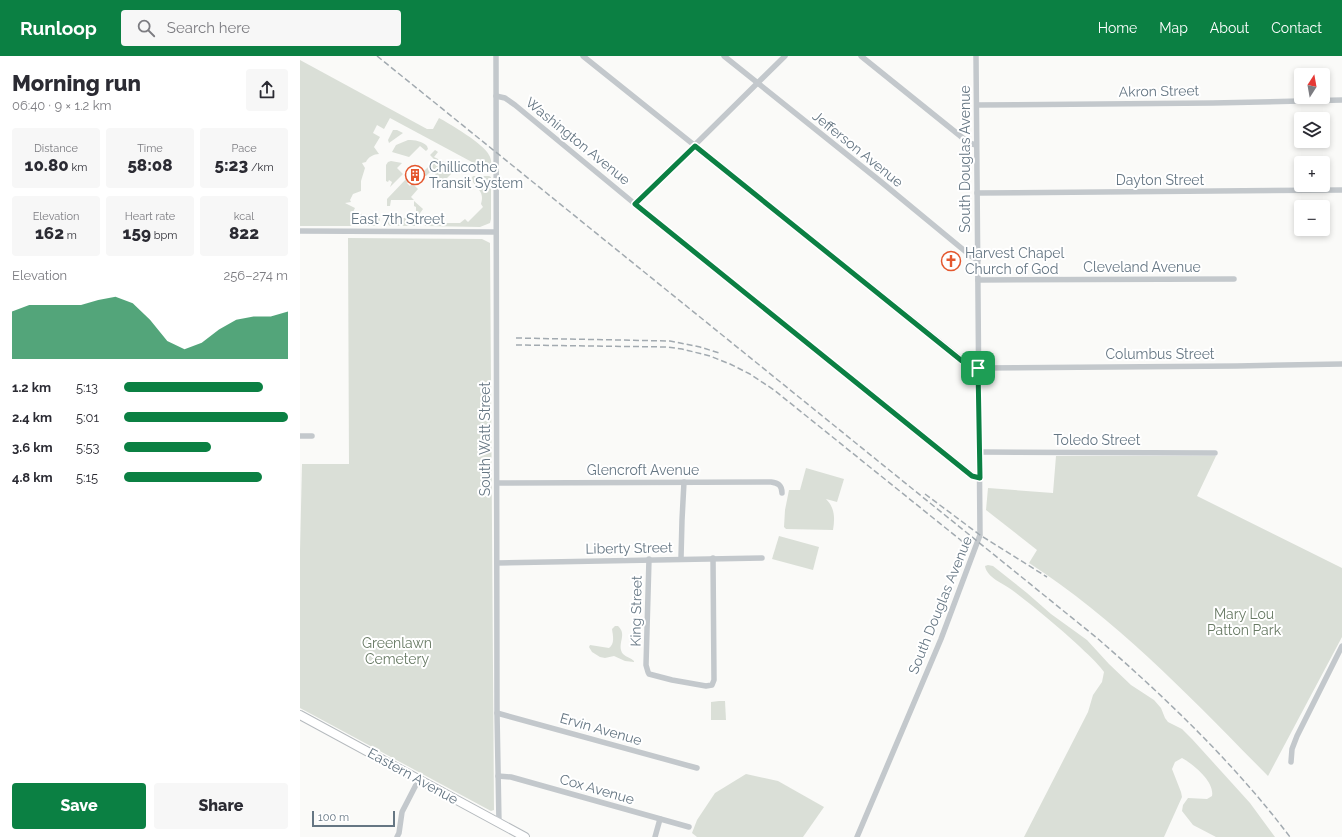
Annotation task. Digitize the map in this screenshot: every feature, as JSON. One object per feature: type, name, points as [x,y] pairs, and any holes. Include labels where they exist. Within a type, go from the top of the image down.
[{"type":"main road","name":"Eastern Avenue","points":[[300,715],[525,837]]},
{"type":"street","name":"South Watt Street","points":[[496,56],[497,173],[495,232],[497,712],[499,823]]},
{"type":"street","points":[[583,56],[962,361],[970,366],[978,368]]},
{"type":"street","name":"Jefferson Avenue","points":[[724,56],[971,256],[978,260]]},
{"type":"street","points":[[635,204],[785,56]]},
{"type":"street","points":[[861,56],[969,143],[976,145]]},
{"type":"street","name":"South Douglas Avenue","points":[[856,837],[941,640],[978,543],[981,529],[978,368],[976,56]]},
{"type":"street","name":"Washington Avenue","points":[[496,96],[505,98],[515,105],[635,204],[972,476],[980,478]]},
{"type":"street","name":"Akron Street","points":[[977,105],[1342,100]]},
{"type":"street","name":"Dayton Street","points":[[977,193],[1342,190]]},
{"type":"street","name":"East 7th Street","points":[[300,231],[495,232]]},
{"type":"street","name":"Cleveland Avenue","points":[[978,280],[1234,279]]},
{"type":"street","name":"Columbus Street","points":[[978,368],[1342,364]]},
{"type":"street","points":[[300,436],[312,436]]},
{"type":"street","name":"Toledo Street","points":[[979,452],[1215,453]]},
{"type":"street","points":[[681,558],[684,482]]},
{"type":"street","name":"Glencroft Avenue","points":[[497,483],[771,482],[780,485],[782,488],[782,493]]},
{"type":"street","name":"Liberty Street","points":[[497,563],[681,558],[762,558]]},
{"type":"street","name":"King Street","points":[[649,559],[646,665],[648,672],[649,674],[706,686],[712,685],[714,675],[713,558]]},
{"type":"street","points":[[1291,762],[1292,749],[1297,736],[1342,646]]},
{"type":"street","name":"Ervin Avenue","points":[[497,712],[697,768]]},
{"type":"street","name":"Cox Avenue","points":[[498,776],[511,777],[689,827]]},
{"type":"street","points":[[397,837],[402,812],[419,779]]},
{"type":"street","points":[[655,837],[660,819]]},
{"type":"green space","points":[[300,60],[427,129],[433,129],[439,118],[481,145],[491,158],[491,168],[483,168],[390,118],[384,129],[377,125],[373,133],[380,137],[374,147],[379,154],[371,156],[366,162],[362,163],[365,168],[361,181],[361,191],[353,194],[350,200],[351,202],[345,203],[355,208],[353,212],[362,214],[362,217],[365,218],[371,215],[379,217],[380,220],[377,226],[300,226]]},
{"type":"green space","points":[[393,130],[403,133],[389,143],[388,140]]},
{"type":"green space","points":[[408,140],[421,142],[427,146],[428,149],[426,151],[420,146],[409,157],[392,152],[396,145]]},
{"type":"green space","points":[[435,150],[438,152],[434,157],[450,165],[454,162],[458,164],[460,169],[458,174],[454,171],[443,182],[434,173],[433,174],[430,172],[426,176],[422,173],[435,160],[430,155]]},
{"type":"green space","points":[[391,161],[402,163],[397,168],[403,174],[390,187],[392,182],[389,180],[388,182],[386,181],[386,165]]},
{"type":"green space","points":[[473,176],[491,177],[490,223],[480,227],[425,226],[424,221],[427,215],[440,223],[460,223],[465,219],[468,222],[483,207],[481,204],[481,193],[471,179]]},
{"type":"green space","points":[[407,178],[410,181],[407,183],[410,186],[412,183],[418,189],[411,197],[414,200],[391,200],[390,206],[387,206],[387,199]]},
{"type":"green space","points":[[414,201],[423,209],[418,216],[415,226],[389,225],[386,218],[388,213],[390,213],[391,218],[414,218],[416,207],[414,206]]},
{"type":"green space","name":"Greenlawn Cemetery","points":[[348,238],[482,239],[490,243],[494,810],[491,811],[300,708],[300,551],[302,464],[349,464]]},
{"type":"green space","name":"Mary Lou Patton Park","points":[[1056,456],[1216,456],[1197,496],[1342,568],[1342,637],[1268,776],[1183,690],[1124,636],[1094,610],[1029,563],[1037,550],[986,510],[988,488],[1053,493]]},
{"type":"green space","points":[[806,468],[844,479],[837,502],[826,499],[834,513],[833,530],[786,529],[784,527],[785,510],[789,490],[800,490]]},
{"type":"green space","points":[[779,536],[819,547],[813,570],[772,559]]},
{"type":"green space","points":[[985,566],[993,566],[1051,614],[1087,640],[1131,685],[1154,700],[1161,708],[1168,722],[1182,729],[1192,739],[1250,803],[1275,837],[1216,837],[1193,825],[1182,811],[1183,805],[1188,798],[1207,799],[1212,796],[1212,791],[1207,779],[1192,764],[1182,758],[1175,762],[1172,769],[1182,797],[1164,837],[1024,837],[1088,712],[1093,695],[1102,682],[1104,672],[1095,661],[1046,617],[1012,590],[992,577],[986,570]]},
{"type":"green space","points":[[615,626],[618,626],[621,629],[621,650],[623,654],[634,662],[625,661],[614,656],[605,658],[600,657],[592,652],[589,647],[590,645],[609,648],[613,642],[612,629]]},
{"type":"green space","points":[[725,701],[726,720],[711,720],[711,702]]},
{"type":"green space","points":[[746,774],[778,781],[824,807],[803,837],[697,837],[692,833],[697,820],[715,793]]},
{"type":"railway","points":[[377,56],[1097,638],[1149,684],[1199,733],[1246,783],[1290,837]]},
{"type":"railway","points":[[516,338],[670,341],[700,347],[719,353]]},
{"type":"railway","points":[[516,345],[668,347],[710,356],[730,364],[750,374],[774,390],[968,546]]},
{"type":"railway","points":[[925,494],[980,535],[1047,577]]},
{"type":"place","name":"Chillicothe Transit System","points":[[415,175]]},
{"type":"place","name":"Harvest Chapel Church of God","points":[[951,261]]},
{"type":"route","points":[[695,146],[962,361],[970,366],[978,368],[980,478],[972,476],[635,204],[695,146]]}]
